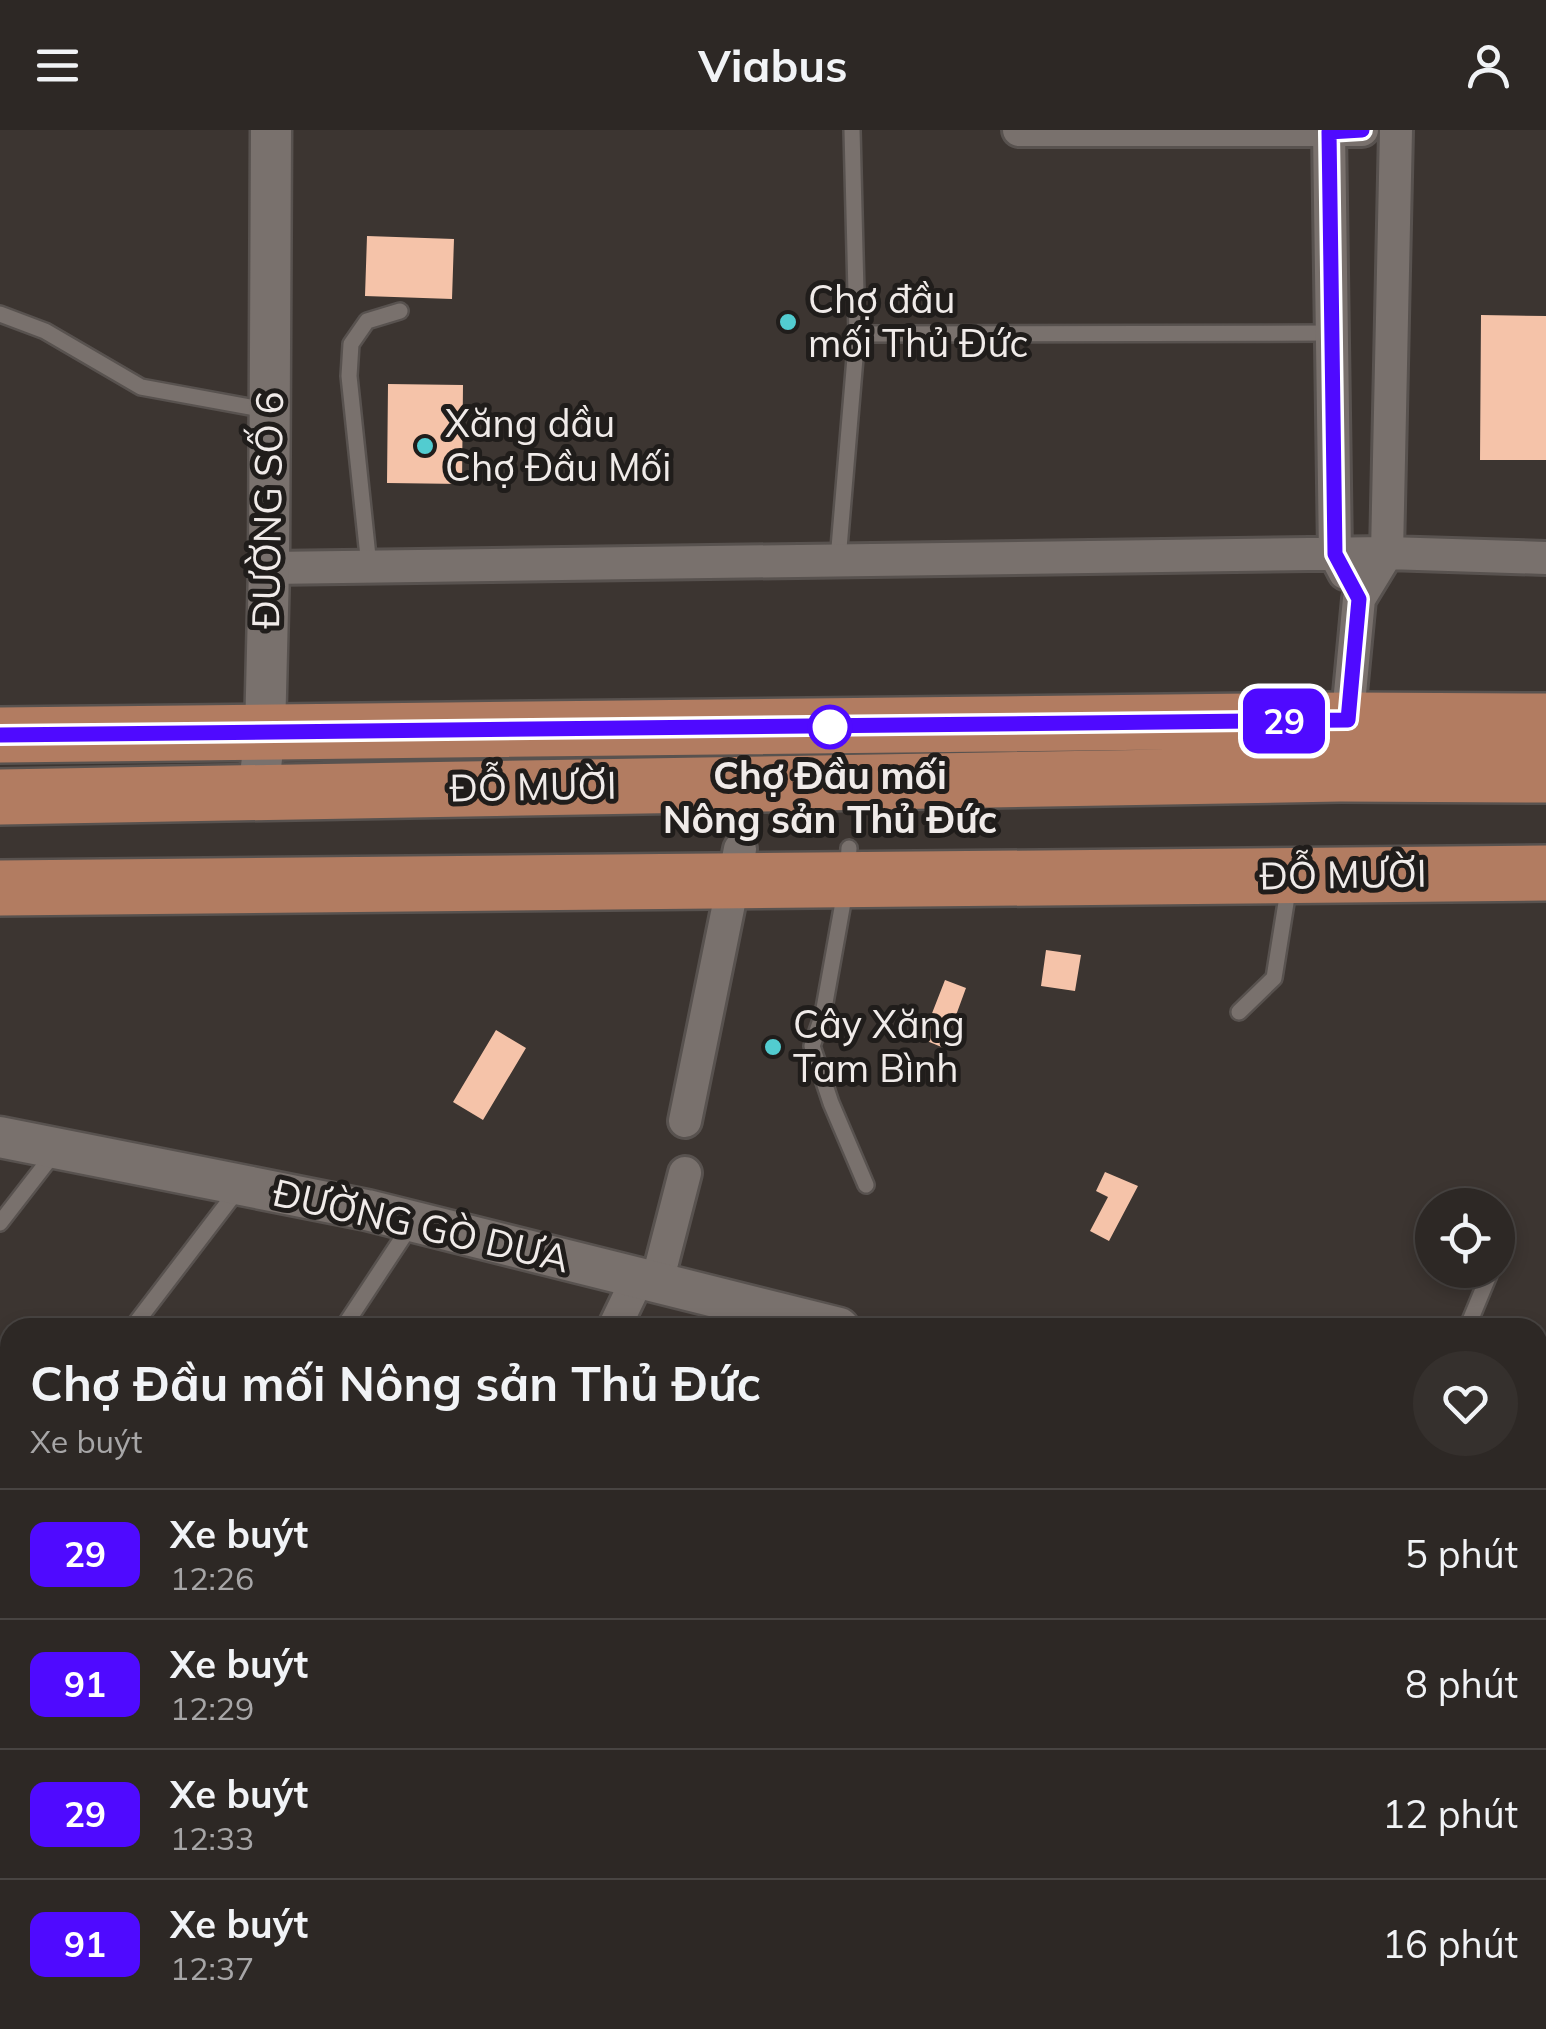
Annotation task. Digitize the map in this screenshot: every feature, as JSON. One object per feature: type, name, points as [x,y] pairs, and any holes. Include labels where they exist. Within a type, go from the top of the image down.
[{"type":"highway","name":"ĐỖ MƯỜI","points":[[0,736],[1546,721]]},
{"type":"highway","name":"ĐỖ MƯỜI","points":[[0,797],[1340,774],[1546,775]]},
{"type":"highway","name":"ĐỖ MƯỜI","points":[[848,864],[1546,841]]},
{"type":"highway","name":"ĐỖ MƯỜI","points":[[0,857],[848,864],[1290,876],[1546,873]]},
{"type":"highway","name":"ĐỖ MƯỜI","points":[[0,888],[738,864]]},
{"type":"street","name":"ĐƯỜNG SỐ 6","points":[[258,792],[265,734],[269,568],[272,130]]},
{"type":"street","points":[[1019,130],[1362,130]]},
{"type":"street","points":[[1340,774],[1359,599],[1387,553],[1396,130]]},
{"type":"street","points":[[1329,131],[1335,554],[1359,599]]},
{"type":"street","points":[[269,568],[1387,553],[1546,558]]},
{"type":"street","points":[[685,1121],[738,864]]},
{"type":"street","name":"ĐƯỜNG GÒ DƯA","points":[[0,1138],[413,1222],[799,1318]]},
{"type":"street","points":[[621,1318],[648,1280],[686,1174]]},
{"type":"lane","points":[[838,560],[857,334],[852,130]]},
{"type":"lane","points":[[369,566],[350,376],[351,344],[366,321],[400,311]]},
{"type":"lane","points":[[0,314],[45,331],[142,387],[270,411]]},
{"type":"lane","points":[[857,334],[1332,333]]},
{"type":"lane","points":[[848,864],[823,1014],[812,1046],[866,1185]]},
{"type":"lane","points":[[1240,1012],[1274,978],[1290,876]]},
{"type":"lane","points":[[0,1224],[57,1149]]},
{"type":"lane","points":[[140,1318],[241,1185]]},
{"type":"lane","points":[[350,1318],[413,1222]]},
{"type":"lane","points":[[1472,1318],[1484,1288]]},
{"type":"building","points":[[367,236],[454,239],[452,299],[365,296]]},
{"type":"building","points":[[1481,315],[1546,316],[1546,460],[1480,460]]},
{"type":"building","points":[[388,384],[463,385],[462,484],[387,483]]},
{"type":"building","points":[[1046,950],[1081,955],[1075,991],[1041,986]]},
{"type":"building","points":[[945,980],[966,988],[944,1048],[922,1039]]},
{"type":"building","points":[[496,1030],[526,1048],[483,1120],[453,1102]]},
{"type":"building","points":[[1105,1172],[1138,1186],[1109,1241],[1090,1231],[1108,1197],[1096,1191]]},
{"type":"bus line","name":"29","points":[[0,735],[1348,720],[1359,599],[1335,554],[1329,132],[1362,130]]},
{"type":"place","name":"Chợ đầu mối Thủ Đức","points":[[788,322]]},
{"type":"place","name":"Xăng dầu Chợ Đầu Mối","points":[[425,446]]},
{"type":"place","name":"Chợ Đầu mối Nông sản Thủ Đức","points":[[830,727]]},
{"type":"place","name":"Cây Xăng Tam Bình","points":[[773,1047]]}]
